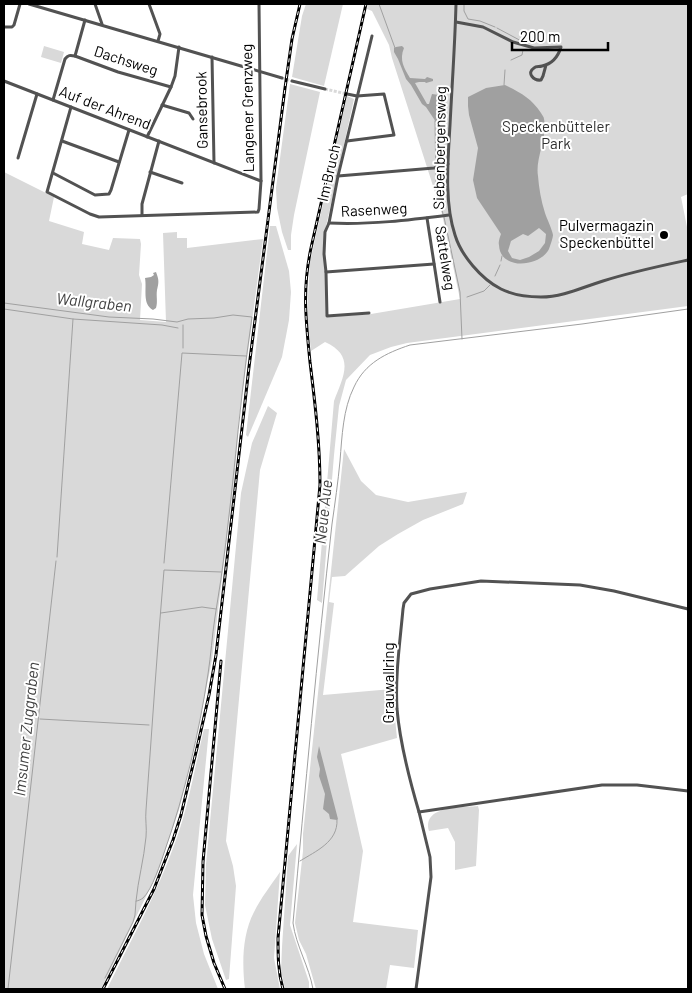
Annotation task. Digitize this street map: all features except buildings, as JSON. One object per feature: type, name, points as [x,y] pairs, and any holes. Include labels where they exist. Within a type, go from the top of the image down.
[{"type":"street","points":[[4,27],[12,27],[14,25],[20,4]]},
{"type":"street","points":[[29,4],[282,78]]},
{"type":"street","points":[[47,9],[48,4]]},
{"type":"street","points":[[95,4],[103,25]]},
{"type":"street","points":[[149,4],[160,34],[158,41]]},
{"type":"street","name":"Langener Grenzweg","points":[[142,215],[258,212],[261,181],[259,4]]},
{"type":"street","name":"Siebenbergensweg","points":[[456,4],[446,216],[465,257],[474,267],[501,289],[529,297],[555,296],[646,268],[688,260]]},
{"type":"street","points":[[53,100],[65,59],[70,55],[75,56],[85,20]]},
{"type":"street","points":[[456,22],[483,27],[513,42],[534,48],[561,48],[556,59],[546,65],[533,68],[531,73],[534,79],[537,81],[541,80],[546,65]]},
{"type":"street","name":"Im Bruch","points":[[369,313],[327,316],[324,254],[325,232],[329,223],[338,176],[372,36]]},
{"type":"street","points":[[147,137],[175,76],[179,47]]},
{"type":"street","name":"Dachsweg","points":[[75,56],[118,72],[171,87]]},
{"type":"street","name":"Gansebrook","points":[[212,57],[214,162]]},
{"type":"street","name":"Auf der Ahrend","points":[[4,81],[261,181]]},
{"type":"street","points":[[292,81],[325,89]]},
{"type":"street","points":[[18,158],[37,94]]},
{"type":"street","points":[[347,94],[357,96],[384,94],[394,136],[347,141]]},
{"type":"street","points":[[162,105],[189,113],[193,119]]},
{"type":"street","points":[[71,107],[47,192],[90,214],[99,217],[142,215],[142,204],[159,141]]},
{"type":"street","points":[[53,173],[95,195],[109,194],[129,130]]},
{"type":"street","points":[[62,141],[119,162]]},
{"type":"street","points":[[338,176],[436,168],[448,164]]},
{"type":"street","points":[[150,172],[182,183]]},
{"type":"street","name":"Rasenweg","points":[[329,223],[345,224],[446,216]]},
{"type":"street","name":"Sattelweg","points":[[427,218],[440,302]]},
{"type":"street","points":[[326,272],[434,264]]},
{"type":"street","name":"Grauwallring","points":[[419,812],[403,748],[397,708],[397,670],[403,609],[404,603],[411,594],[481,581],[580,584],[688,609]]},
{"type":"street","points":[[416,989],[431,877],[430,857],[419,812],[602,785],[637,785],[688,791]]},
{"type":"green space","points":[[306,4],[343,4],[324,86],[292,77],[302,16]]},
{"type":"green space","name":"Speckenbütteler Park","points":[[368,4],[688,4],[688,194],[681,197],[688,232],[688,306],[407,343],[370,355],[346,380],[339,406],[322,603],[317,600],[334,401],[341,384],[344,360],[335,348],[325,342],[311,351],[308,296],[310,262],[347,96],[354,99],[325,231],[326,317],[371,314],[460,299],[442,214],[389,45],[372,11],[367,9]]},
{"type":"green space","points":[[44,46],[64,52],[61,63],[41,57]]},
{"type":"green space","points":[[290,84],[320,92],[294,215],[291,250],[288,250],[277,208],[276,188]]},
{"type":"green space","points":[[4,172],[54,197],[49,221],[84,232],[82,244],[109,250],[113,238],[140,239],[139,275],[142,284],[140,320],[166,322],[163,233],[177,232],[177,238],[187,238],[187,248],[263,239],[239,418],[235,472],[212,660],[197,734],[179,810],[157,874],[101,989],[4,989]]},
{"type":"green space","points":[[270,226],[276,226],[289,271],[291,292],[289,320],[282,357],[248,437],[246,435]]},
{"type":"green space","points":[[268,406],[277,413],[260,470],[226,841],[236,886],[229,979],[226,980],[212,939],[205,905],[206,864],[241,493],[252,443]]},
{"type":"green space","points":[[344,449],[361,481],[376,495],[408,502],[467,492],[463,504],[423,520],[379,546],[345,576],[332,577],[329,602],[334,603],[323,695],[392,689],[397,738],[341,754],[363,851],[353,922],[418,930],[414,968],[390,965],[386,989],[316,989],[295,923]]},
{"type":"green space","points":[[204,729],[209,729],[193,895],[196,923],[204,954],[218,989],[107,989],[144,916],[169,859],[185,813]]},
{"type":"green space","points":[[478,806],[476,866],[455,870],[455,842],[448,828],[429,831],[428,823],[431,816],[437,812]]},
{"type":"green space","points":[[297,844],[290,925],[309,982],[309,989],[285,989],[281,971],[288,856]]},
{"type":"green space","points":[[280,872],[274,958],[280,989],[245,989],[243,960],[247,930],[257,907]]},
{"type":"shaded area","points":[[402,46],[404,48],[403,64],[410,78],[425,79],[427,77],[433,79],[433,81],[426,83],[415,83],[427,104],[429,104],[432,94],[439,95],[441,109],[440,116],[436,122],[406,79],[394,52],[394,48]]},
{"type":"shaded area","points":[[505,85],[521,93],[537,108],[544,118],[545,126],[538,162],[538,176],[542,204],[553,236],[549,249],[538,260],[521,264],[506,259],[501,253],[499,242],[501,234],[477,198],[473,180],[478,148],[469,115],[468,97],[486,88]],"holes":[[[539,228],[546,234],[545,243],[539,251],[529,257],[520,260],[512,258],[508,251],[511,241],[523,234],[528,236]]]},
{"type":"shaded area","points":[[156,272],[158,281],[157,304],[153,310],[146,300],[145,278],[151,277]]},
{"type":"shaded area","points":[[319,746],[337,820],[330,819],[329,814],[323,809],[325,794],[319,776],[320,769],[317,757]]},
{"type":"waterway","points":[[379,4],[395,48]]},
{"type":"waterway","points":[[464,4],[464,11],[468,19],[495,27]]},
{"type":"waterway","points":[[497,28],[525,43]]},
{"type":"waterway","points":[[511,60],[522,55],[523,50]]},
{"type":"waterway","points":[[504,85],[505,70]]},
{"type":"waterway","points":[[435,121],[436,185],[443,214]]},
{"type":"waterway","points":[[444,217],[460,292],[462,339]]},
{"type":"waterway","points":[[501,261],[502,256]]},
{"type":"waterway","points":[[495,276],[500,265]]},
{"type":"waterway","points":[[467,297],[484,291],[490,285]]},
{"type":"waterway","name":"Wallgraben","points":[[4,303],[109,317],[177,322],[188,319],[233,315],[252,317],[221,580],[208,674],[196,741],[179,807],[159,868],[146,894],[136,901],[133,922],[105,978]]},
{"type":"waterway","name":"Wallgraben","points":[[4,309],[73,319],[162,325],[178,328]]},
{"type":"waterway","name":"Neue Aue","points":[[313,989],[293,923],[316,674],[342,432],[347,404],[354,387],[370,365],[385,355],[410,345],[688,309]]},
{"type":"waterway","name":"Imsumer Zuggraben","points":[[57,557],[73,319]]},
{"type":"waterway","points":[[183,325],[183,348]]},
{"type":"waterway","points":[[164,563],[182,353],[246,356]]},
{"type":"waterway","name":"Imsumer Zuggraben","points":[[8,989],[56,561]]},
{"type":"waterway","points":[[136,901],[146,837],[146,813],[164,570],[221,572]]},
{"type":"waterway","points":[[161,613],[202,607],[216,609]]},
{"type":"waterway","points":[[40,719],[149,725]]},
{"type":"waterway","points":[[300,861],[330,840],[334,834],[337,820]]},
{"type":"tunnel","points":[[282,78],[292,81]]},
{"type":"tunnel","points":[[325,89],[347,94]]},
{"type":"railway","points":[[103,989],[154,889],[173,840],[181,815],[209,695],[216,655],[249,367],[285,88],[292,39],[300,4]]},
{"type":"railway","points":[[283,989],[279,970],[278,938],[320,485],[317,423],[306,319],[306,278],[311,248],[366,4]]},
{"type":"railway","points":[[221,661],[203,862],[202,915],[214,963],[225,989]]},
{"type":"place","name":"Pulvermagazin Speckenbüttel","points":[[664,235]]}]
